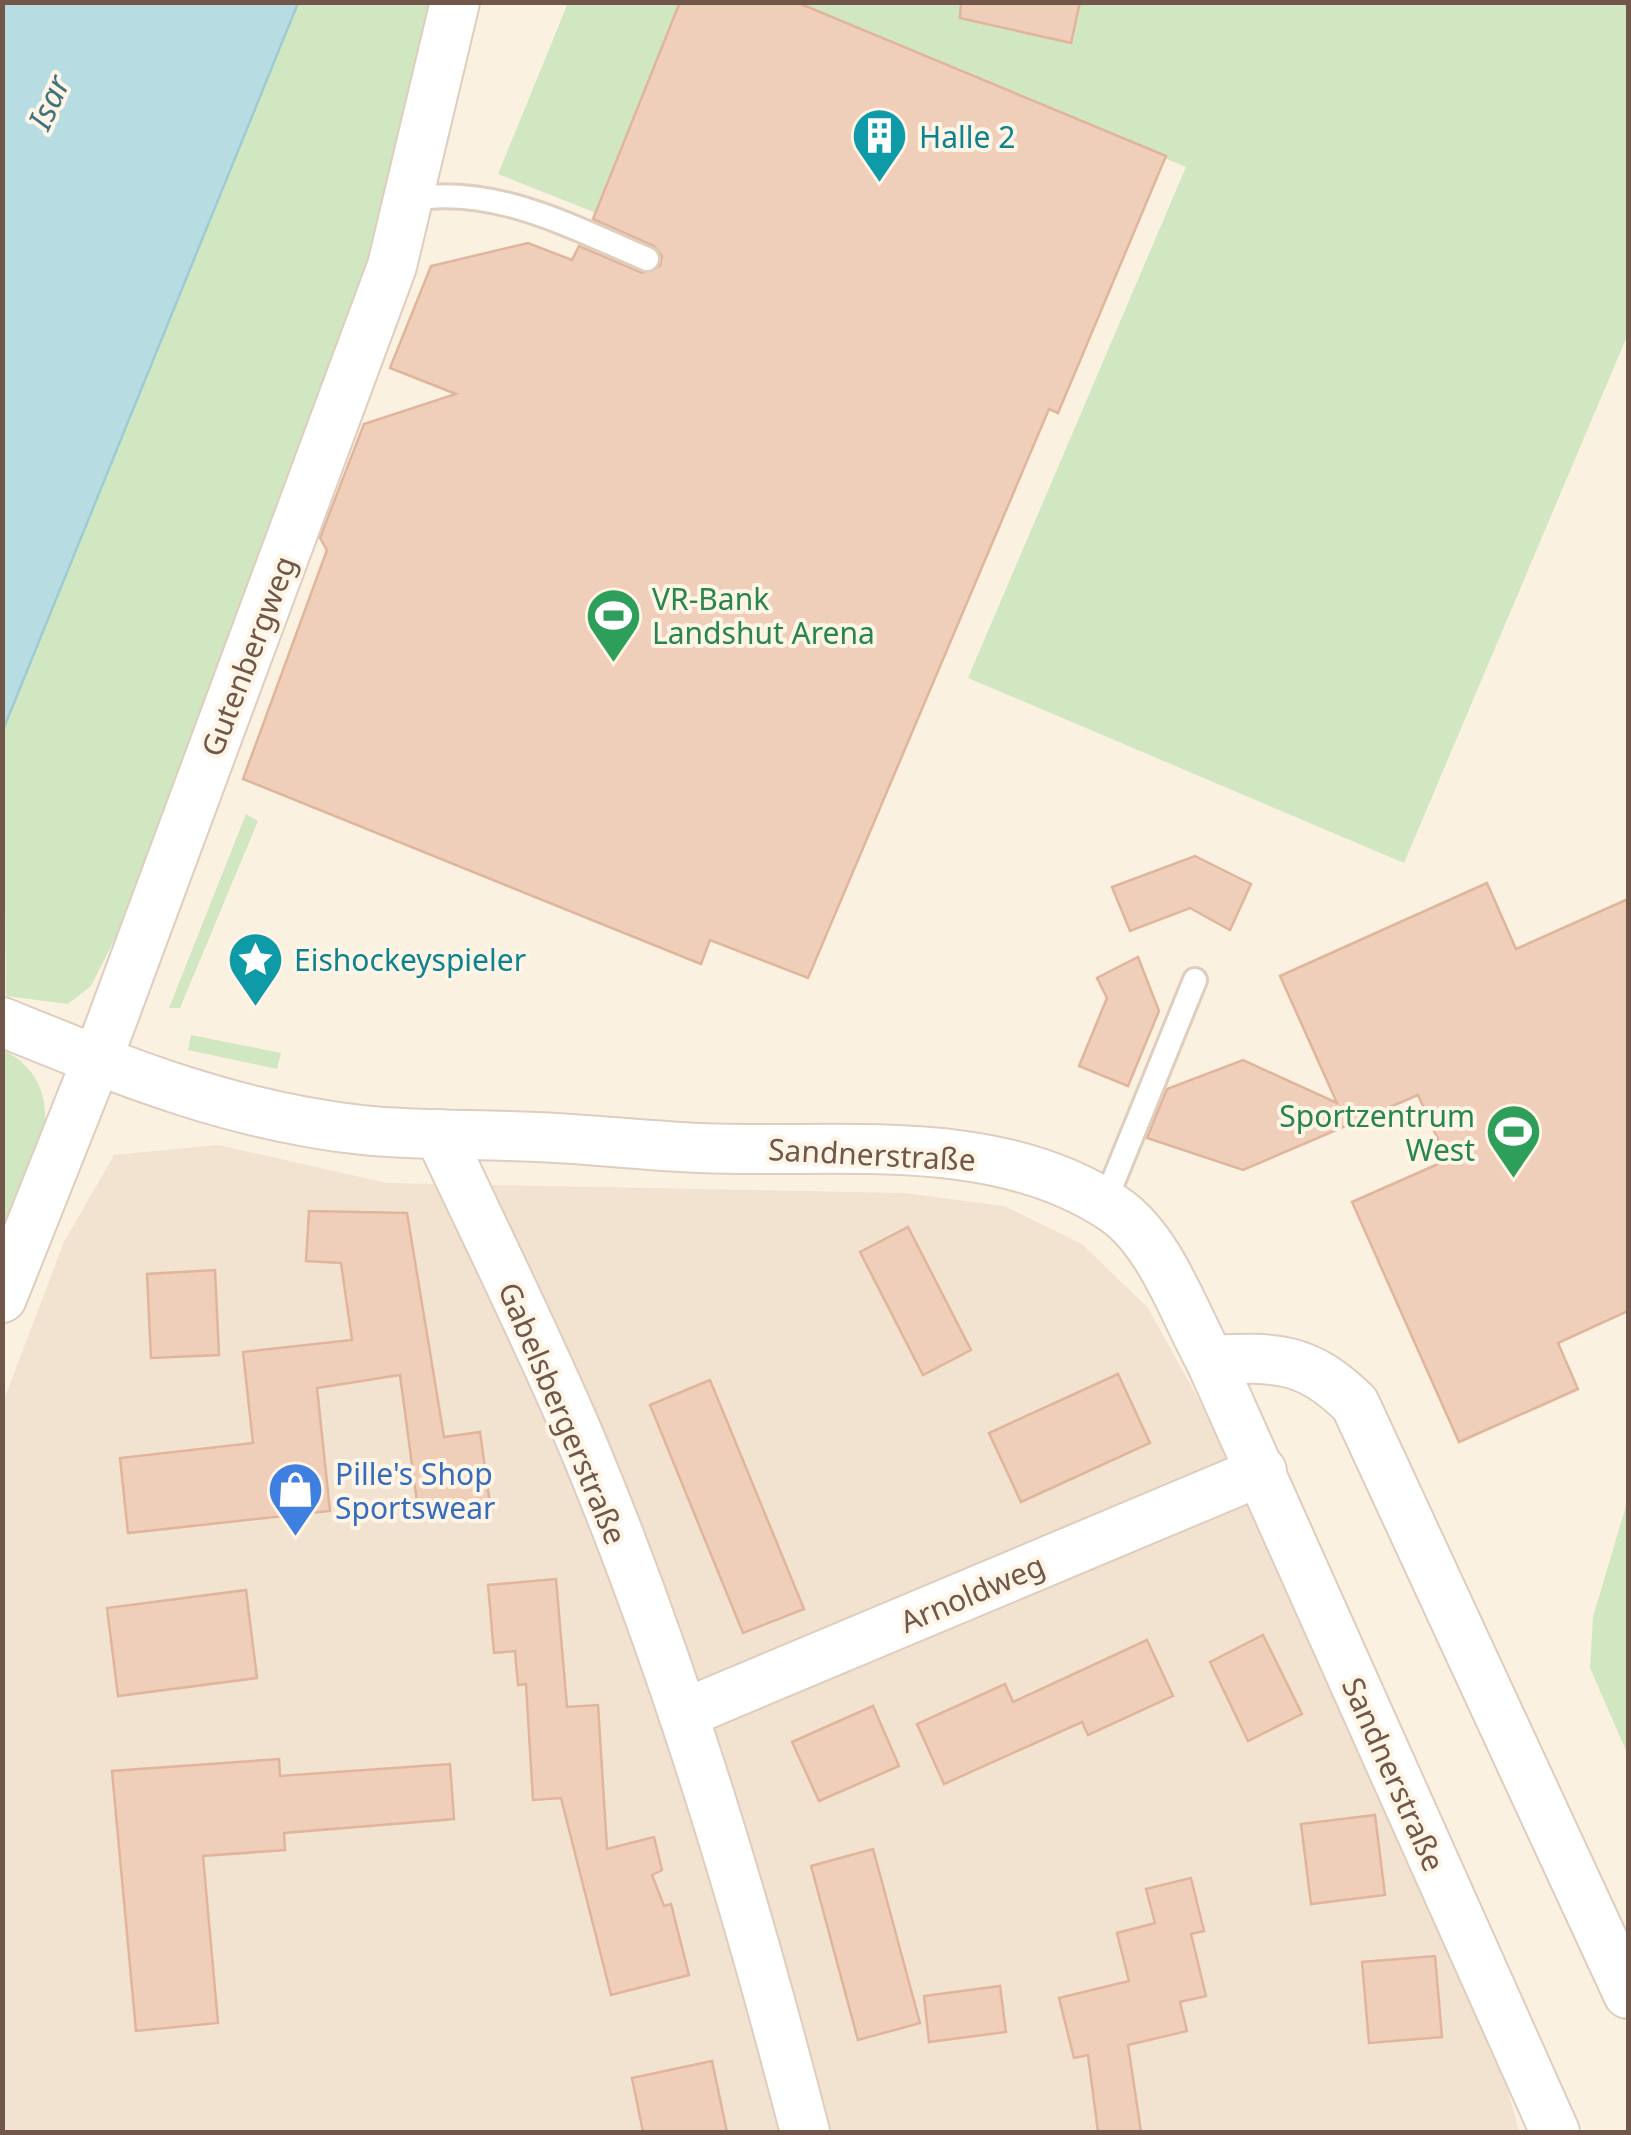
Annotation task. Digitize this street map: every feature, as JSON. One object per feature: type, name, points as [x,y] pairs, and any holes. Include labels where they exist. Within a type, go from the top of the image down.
[{"type":"street","name":"Gutenbergweg","points":[[2,1298],[96,1061],[392,266],[455,2]]},
{"type":"street","points":[[2,1022],[96,1061],[256,1115],[364,1130],[440,1134]]},
{"type":"street","name":"Sandnerstraße","points":[[440,1134],[964,1156],[1066,1184],[1116,1210],[1150,1248],[1210,1360],[1555,2132]]},
{"type":"street","name":"Gabelsbergerstraße","points":[[440,1134],[582,1444],[683,1714],[758,1952],[805,2132]]},
{"type":"street","points":[[1210,1360],[1267,1358],[1323,1373],[1354,1404],[1628,1994]]},
{"type":"street","name":"Arnoldweg","points":[[683,1714],[1262,1472]]},
{"type":"lane","points":[[409,199],[487,198],[519,205],[647,259]]},
{"type":"lane","points":[[1104,1204],[1195,980]]},
{"type":"shaded area","points":[[218,1145],[387,1183],[904,1193],[1004,1206],[1082,1244],[1148,1308],[1199,1400],[1493,2034],[1519,2132],[3,2132],[2,1405],[64,1242],[114,1155]]},
{"type":"green space","points":[[298,3],[430,3],[377,246],[119,931],[91,986],[68,1004],[6,996],[3,730]]},
{"type":"green space","points":[[568,3],[680,3],[596,213],[498,174]]},
{"type":"green space","points":[[796,3],[1628,3],[1628,334],[1404,863],[968,678],[1186,167]]},
{"type":"green space","points":[[246,814],[258,821],[180,1008],[169,1008]]},
{"type":"green space","points":[[191,1035],[281,1053],[277,1069],[188,1050]]},
{"type":"green space","points":[[3,1050],[23,1063],[36,1080],[44,1101],[45,1125],[3,1230]]},
{"type":"green space","points":[[1628,1499],[1628,1755],[1590,1668],[1593,1617]]},
{"type":"water","name":"Isar","points":[[2,3],[298,3],[3,730]]},
{"type":"building","name":"VR-Bank Landshut Arena","points":[[680,2],[796,2],[1166,156],[1058,413],[1049,409],[808,978],[710,940],[701,964],[243,779],[327,550],[320,538],[364,424],[456,394],[390,368],[431,266],[528,243],[572,260],[579,246],[642,273],[660,266],[662,256],[654,246],[593,219]]},
{"type":"building","points":[[961,2],[1080,2],[1071,43],[960,18]]},
{"type":"building","points":[[1195,856],[1251,884],[1230,930],[1190,908],[1130,931],[1112,887]]},
{"type":"building","name":"Sportzentrum West","points":[[1487,883],[1516,949],[1628,899],[1628,1311],[1558,1343],[1578,1389],[1459,1442],[1352,1202],[1447,1160],[1418,1095],[1243,1170],[1147,1138],[1167,1089],[1243,1060],[1337,1103],[1280,976]]},
{"type":"building","points":[[1138,957],[1159,1011],[1128,1086],[1079,1066],[1107,998],[1097,978]]},
{"type":"building","points":[[309,1211],[407,1213],[444,1437],[480,1432],[491,1511],[437,1519],[435,1500],[417,1502],[400,1375],[317,1388],[330,1511],[128,1533],[120,1458],[253,1443],[243,1352],[352,1340],[341,1263],[306,1261]]},
{"type":"building","points":[[908,1227],[971,1350],[923,1375],[860,1252]]},
{"type":"building","points":[[215,1270],[219,1355],[151,1358],[147,1274]]},
{"type":"building","points":[[1118,1374],[1150,1443],[1021,1502],[989,1433]]},
{"type":"building","points":[[710,1380],[804,1609],[743,1633],[650,1405]]},
{"type":"building","points":[[556,1579],[567,1707],[598,1705],[607,1849],[654,1837],[662,1870],[652,1875],[664,1906],[671,1904],[689,1975],[611,1995],[561,1798],[533,1800],[526,1684],[518,1685],[515,1651],[494,1653],[488,1585]]},
{"type":"building","points":[[246,1590],[257,1678],[118,1696],[107,1608]]},
{"type":"building","points":[[1263,1635],[1302,1714],[1248,1741],[1210,1662]]},
{"type":"building","points":[[1147,1640],[1173,1696],[1088,1735],[1082,1722],[944,1784],[917,1724],[1005,1684],[1013,1702]]},
{"type":"building","points":[[873,1706],[899,1766],[819,1801],[792,1742]]},
{"type":"building","points":[[279,1759],[280,1776],[450,1764],[454,1819],[284,1833],[285,1850],[203,1856],[218,2023],[136,2031],[112,1771]]},
{"type":"building","points":[[1375,1815],[1385,1895],[1311,1904],[1301,1824]]},
{"type":"building","points":[[873,1849],[920,2023],[858,2040],[811,1866]]},
{"type":"building","points":[[1191,1878],[1204,1931],[1191,1934],[1206,1996],[1180,2002],[1187,2031],[1128,2045],[1141,2132],[1098,2132],[1088,2055],[1074,2058],[1059,1998],[1129,1981],[1117,1933],[1155,1923],[1146,1889]]},
{"type":"building","points":[[1435,1956],[1442,2037],[1369,2043],[1362,1962]]},
{"type":"building","points":[[1000,1986],[1006,2032],[929,2042],[924,1996]]},
{"type":"building","points":[[712,2061],[727,2132],[643,2132],[632,2078]]},
{"type":"place","name":"Halle 2","points":[[880,185]]},
{"type":"place","name":"VR-Bank Landshut Arena","points":[[613,664]]},
{"type":"place","name":"Eishockeyspieler","points":[[255,1008]]},
{"type":"place","name":"Sportzentrum West","points":[[1514,1181]]},
{"type":"place","name":"Pille's Shop Sportswear","points":[[296,1539]]}]
